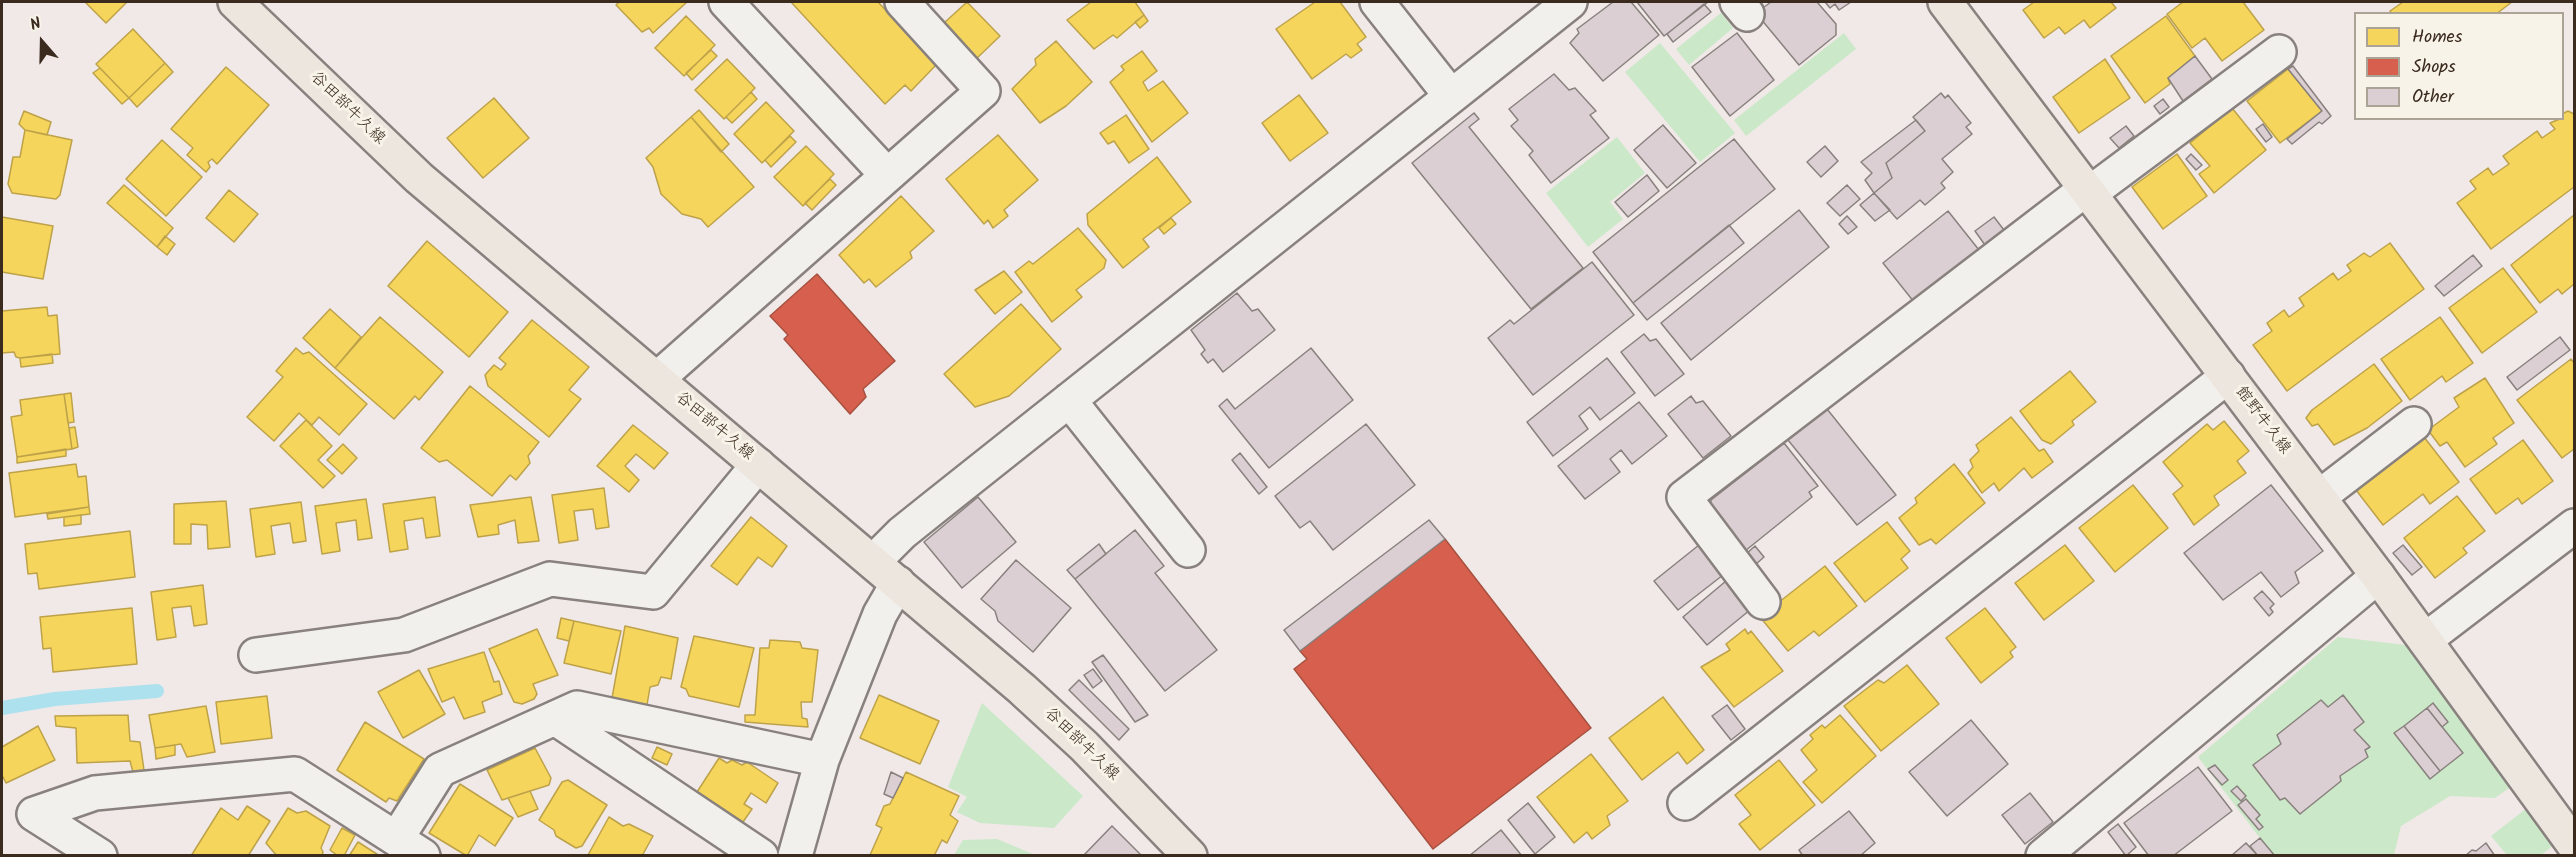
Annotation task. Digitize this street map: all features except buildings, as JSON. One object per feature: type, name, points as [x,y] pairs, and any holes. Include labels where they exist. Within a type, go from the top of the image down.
[{"type":"main road","name":"谷田部牛久線","points":[[235,2],[419,178],[898,583],[1084,746],[1190,855]]},
{"type":"main road","name":"館野牛久線","points":[[1954,5],[2088,191],[2378,576],[2574,845]]},
{"type":"street","points":[[726,2],[887,175]]},
{"type":"street","points":[[657,379],[983,91],[902,2]]},
{"type":"street","points":[[1377,2],[1451,96]]},
{"type":"street","points":[[873,562],[902,532],[1570,2]]},
{"type":"street","points":[[1762,602],[1684,497],[2088,191],[2278,52]]},
{"type":"street","points":[[1685,803],[2228,376]]},
{"type":"street","points":[[1069,400],[1188,550]]},
{"type":"street","points":[[2319,497],[2414,424]]},
{"type":"street","points":[[256,655],[404,635],[550,579],[653,592],[758,465]]},
{"type":"street","points":[[2425,640],[2574,526]]},
{"type":"street","points":[[2043,855],[2378,576]]},
{"type":"street","points":[[795,855],[822,760],[880,614],[898,583]]},
{"type":"street","points":[[100,855],[34,814],[95,793],[295,774],[410,847],[440,770],[577,708],[822,760]]},
{"type":"street","points":[[555,718],[761,855]]},
{"type":"green space","points":[[1721,13],[1733,28],[1689,65],[1676,49]]},
{"type":"green space","points":[[1844,33],[1856,49],[1746,136],[1734,120]]},
{"type":"green space","points":[[1660,43],[1735,133],[1700,162],[1625,72]]},
{"type":"green space","points":[[1617,137],[1645,173],[1610,202],[1623,219],[1588,247],[1546,193]]},
{"type":"green space","points":[[2338,637],[2406,645],[2512,786],[2495,798],[2450,796],[2401,826],[2394,855],[2273,855],[2198,757]]},
{"type":"green space","points":[[982,703],[1083,796],[1054,828],[980,823],[957,812],[967,797],[948,787]]},
{"type":"green space","points":[[2527,808],[2555,844],[2541,855],[2507,855],[2491,836]]},
{"type":"green space","points":[[997,839],[1035,855],[954,855],[963,840]]},
{"type":"waterway","points":[[2,708],[55,699],[157,691]]}]
